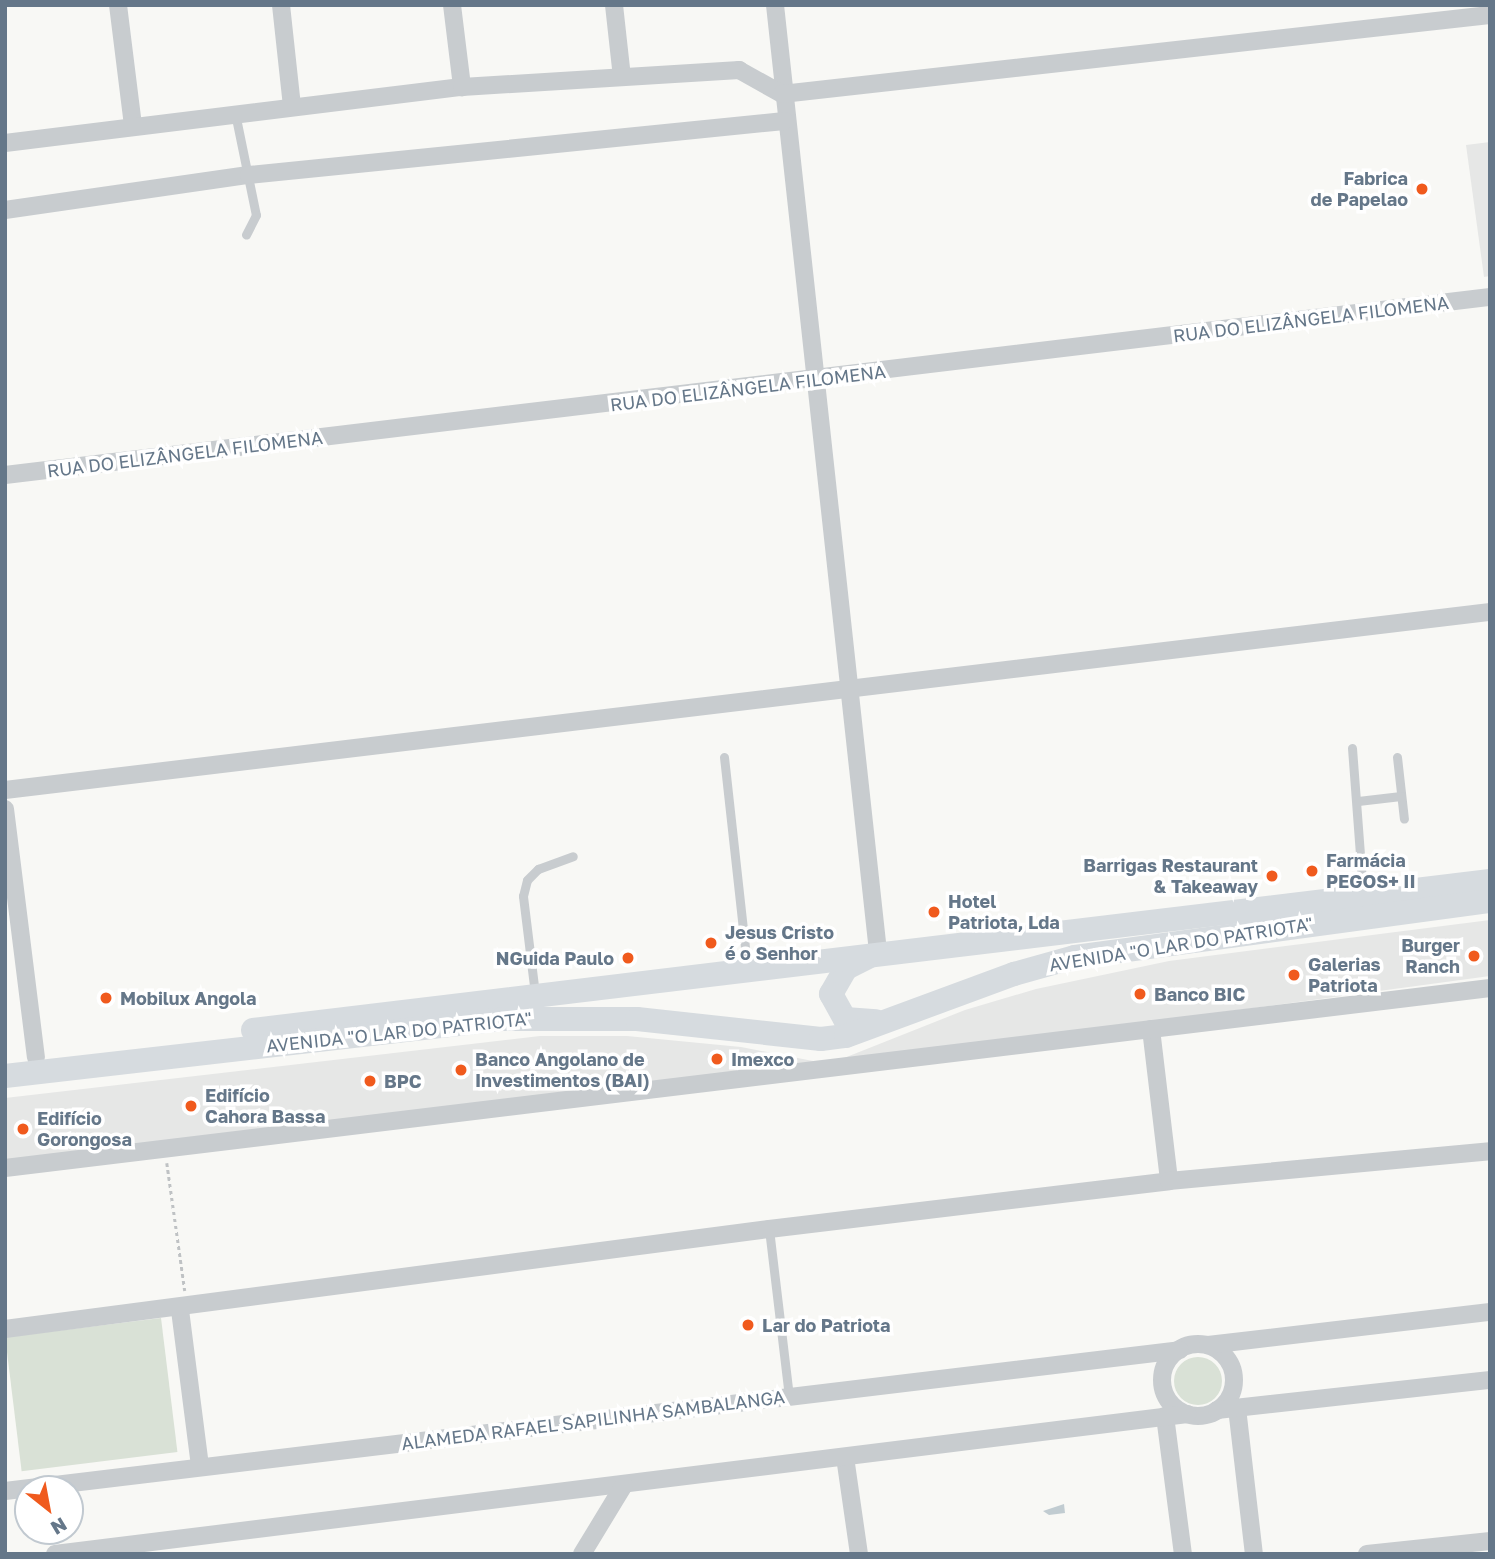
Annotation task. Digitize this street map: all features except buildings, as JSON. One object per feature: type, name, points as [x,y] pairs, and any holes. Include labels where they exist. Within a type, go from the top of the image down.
[{"type":"main road","name":"AVENIDA \"O LAR DO PATRIOTA\"","points":[[5,1060],[878,952],[1490,881]]},
{"type":"main road","name":"AVENIDA \"O LAR DO PATRIOTA\"","points":[[5,1076],[502,1019],[638,1019],[821,1039],[870,1030],[921,1007],[1075,957],[1490,901]]},
{"type":"main road","points":[[878,952],[841,974],[831,995],[835,1009],[845,1019],[857,1023],[921,1007]]},
{"type":"street","points":[[118,5],[132,126]]},
{"type":"street","points":[[281,5],[292,106]]},
{"type":"street","points":[[452,5],[462,87]]},
{"type":"street","points":[[614,5],[622,77]]},
{"type":"street","points":[[775,5],[784,121],[878,952]]},
{"type":"street","points":[[5,143],[462,87],[739,70],[782,94],[1490,15]]},
{"type":"street","points":[[5,210],[249,175],[784,121]]},
{"type":"street","name":"RUA DO ELIZÂNGELA FILOMENA","points":[[5,475],[1490,297]]},
{"type":"street","points":[[5,790],[848,686],[1490,612]]},
{"type":"street","points":[[5,808],[36,1057]]},
{"type":"street","points":[[5,1168],[1490,988]]},
{"type":"street","points":[[1151,1029],[1169,1181]]},
{"type":"street","points":[[5,1329],[184,1309],[769,1229],[1169,1181],[1490,1151]]},
{"type":"street","points":[[184,1309],[200,1467]]},
{"type":"street","name":"ALAMEDA RAFAEL SAPILINHA SAMBALANGA","points":[[5,1491],[1490,1312]]},
{"type":"street","points":[[1208,1345],[1219,1351],[1233,1370],[1231,1395],[1217,1410]]},
{"type":"street","points":[[1180,1350],[1167,1363],[1162,1385],[1172,1405],[1186,1414]]},
{"type":"street","points":[[55,1554],[1166,1416],[1203,1416],[1217,1410],[1490,1380]]},
{"type":"street","points":[[1237,1408],[1254,1554]]},
{"type":"street","points":[[1166,1416],[1183,1554]]},
{"type":"street","points":[[845,1457],[859,1554]]},
{"type":"street","points":[[582,1554],[624,1485]]},
{"type":"street","points":[[1367,1554],[1490,1541]]},
{"type":"lane","points":[[235,113],[256,215],[246,235]]},
{"type":"lane","points":[[1352,748],[1363,897]]},
{"type":"lane","points":[[724,757],[748,969]]},
{"type":"lane","points":[[1397,757],[1404,819]]},
{"type":"lane","points":[[1358,801],[1401,796]]},
{"type":"lane","points":[[535,995],[523,896],[527,880],[538,869],[573,856]]},
{"type":"lane","points":[[769,1229],[789,1396]]},
{"type":"path","points":[[165,1148],[184,1309]]},
{"type":"shaded area","points":[[1490,142],[1490,276],[1484,277],[1466,145]]},
{"type":"shaded area","points":[[1490,920],[1490,976],[839,1064],[5,1161],[5,1098],[540,1036],[627,1036],[741,1047],[813,1061],[839,1060],[965,1010],[1036,989],[1169,961]]},
{"type":"shaded area","points":[[161,1318],[177,1452],[22,1471],[5,1337]]},
{"type":"shaded area","points":[[1198,1357],[1215,1364],[1222,1381],[1215,1398],[1198,1405],[1181,1398],[1174,1381],[1181,1364]]},
{"type":"shaded area","points":[[1064,1504],[1065,1513],[1049,1515],[1043,1511]]},
{"type":"place","name":"Fabrica de Papelao","points":[[1422,189]]},
{"type":"place","name":"Farmácia PEGOS+ II","points":[[1312,871]]},
{"type":"place","name":"Barrigas Restaurant & Takeaway","points":[[1272,876]]},
{"type":"place","name":"Hotel Patriota, Lda","points":[[934,912]]},
{"type":"place","name":"Jesus Cristo é o Senhor","points":[[711,943]]},
{"type":"place","name":"Burger Ranch","points":[[1474,956]]},
{"type":"place","name":"NGuida Paulo","points":[[628,958]]},
{"type":"place","name":"Galerias Patriota","points":[[1294,975]]},
{"type":"place","name":"Banco BIC","points":[[1140,994]]},
{"type":"place","name":"Mobilux Angola","points":[[106,998]]},
{"type":"place","name":"Imexco","points":[[717,1059]]},
{"type":"place","name":"Banco Angolano de Investimentos (BAI)","points":[[461,1070]]},
{"type":"place","name":"BPC","points":[[370,1081]]},
{"type":"place","name":"Edifício Cahora Bassa","points":[[191,1106]]},
{"type":"place","name":"Edifício Gorongosa","points":[[23,1129]]},
{"type":"place","name":"Lar do Patriota","points":[[748,1325]]}]
